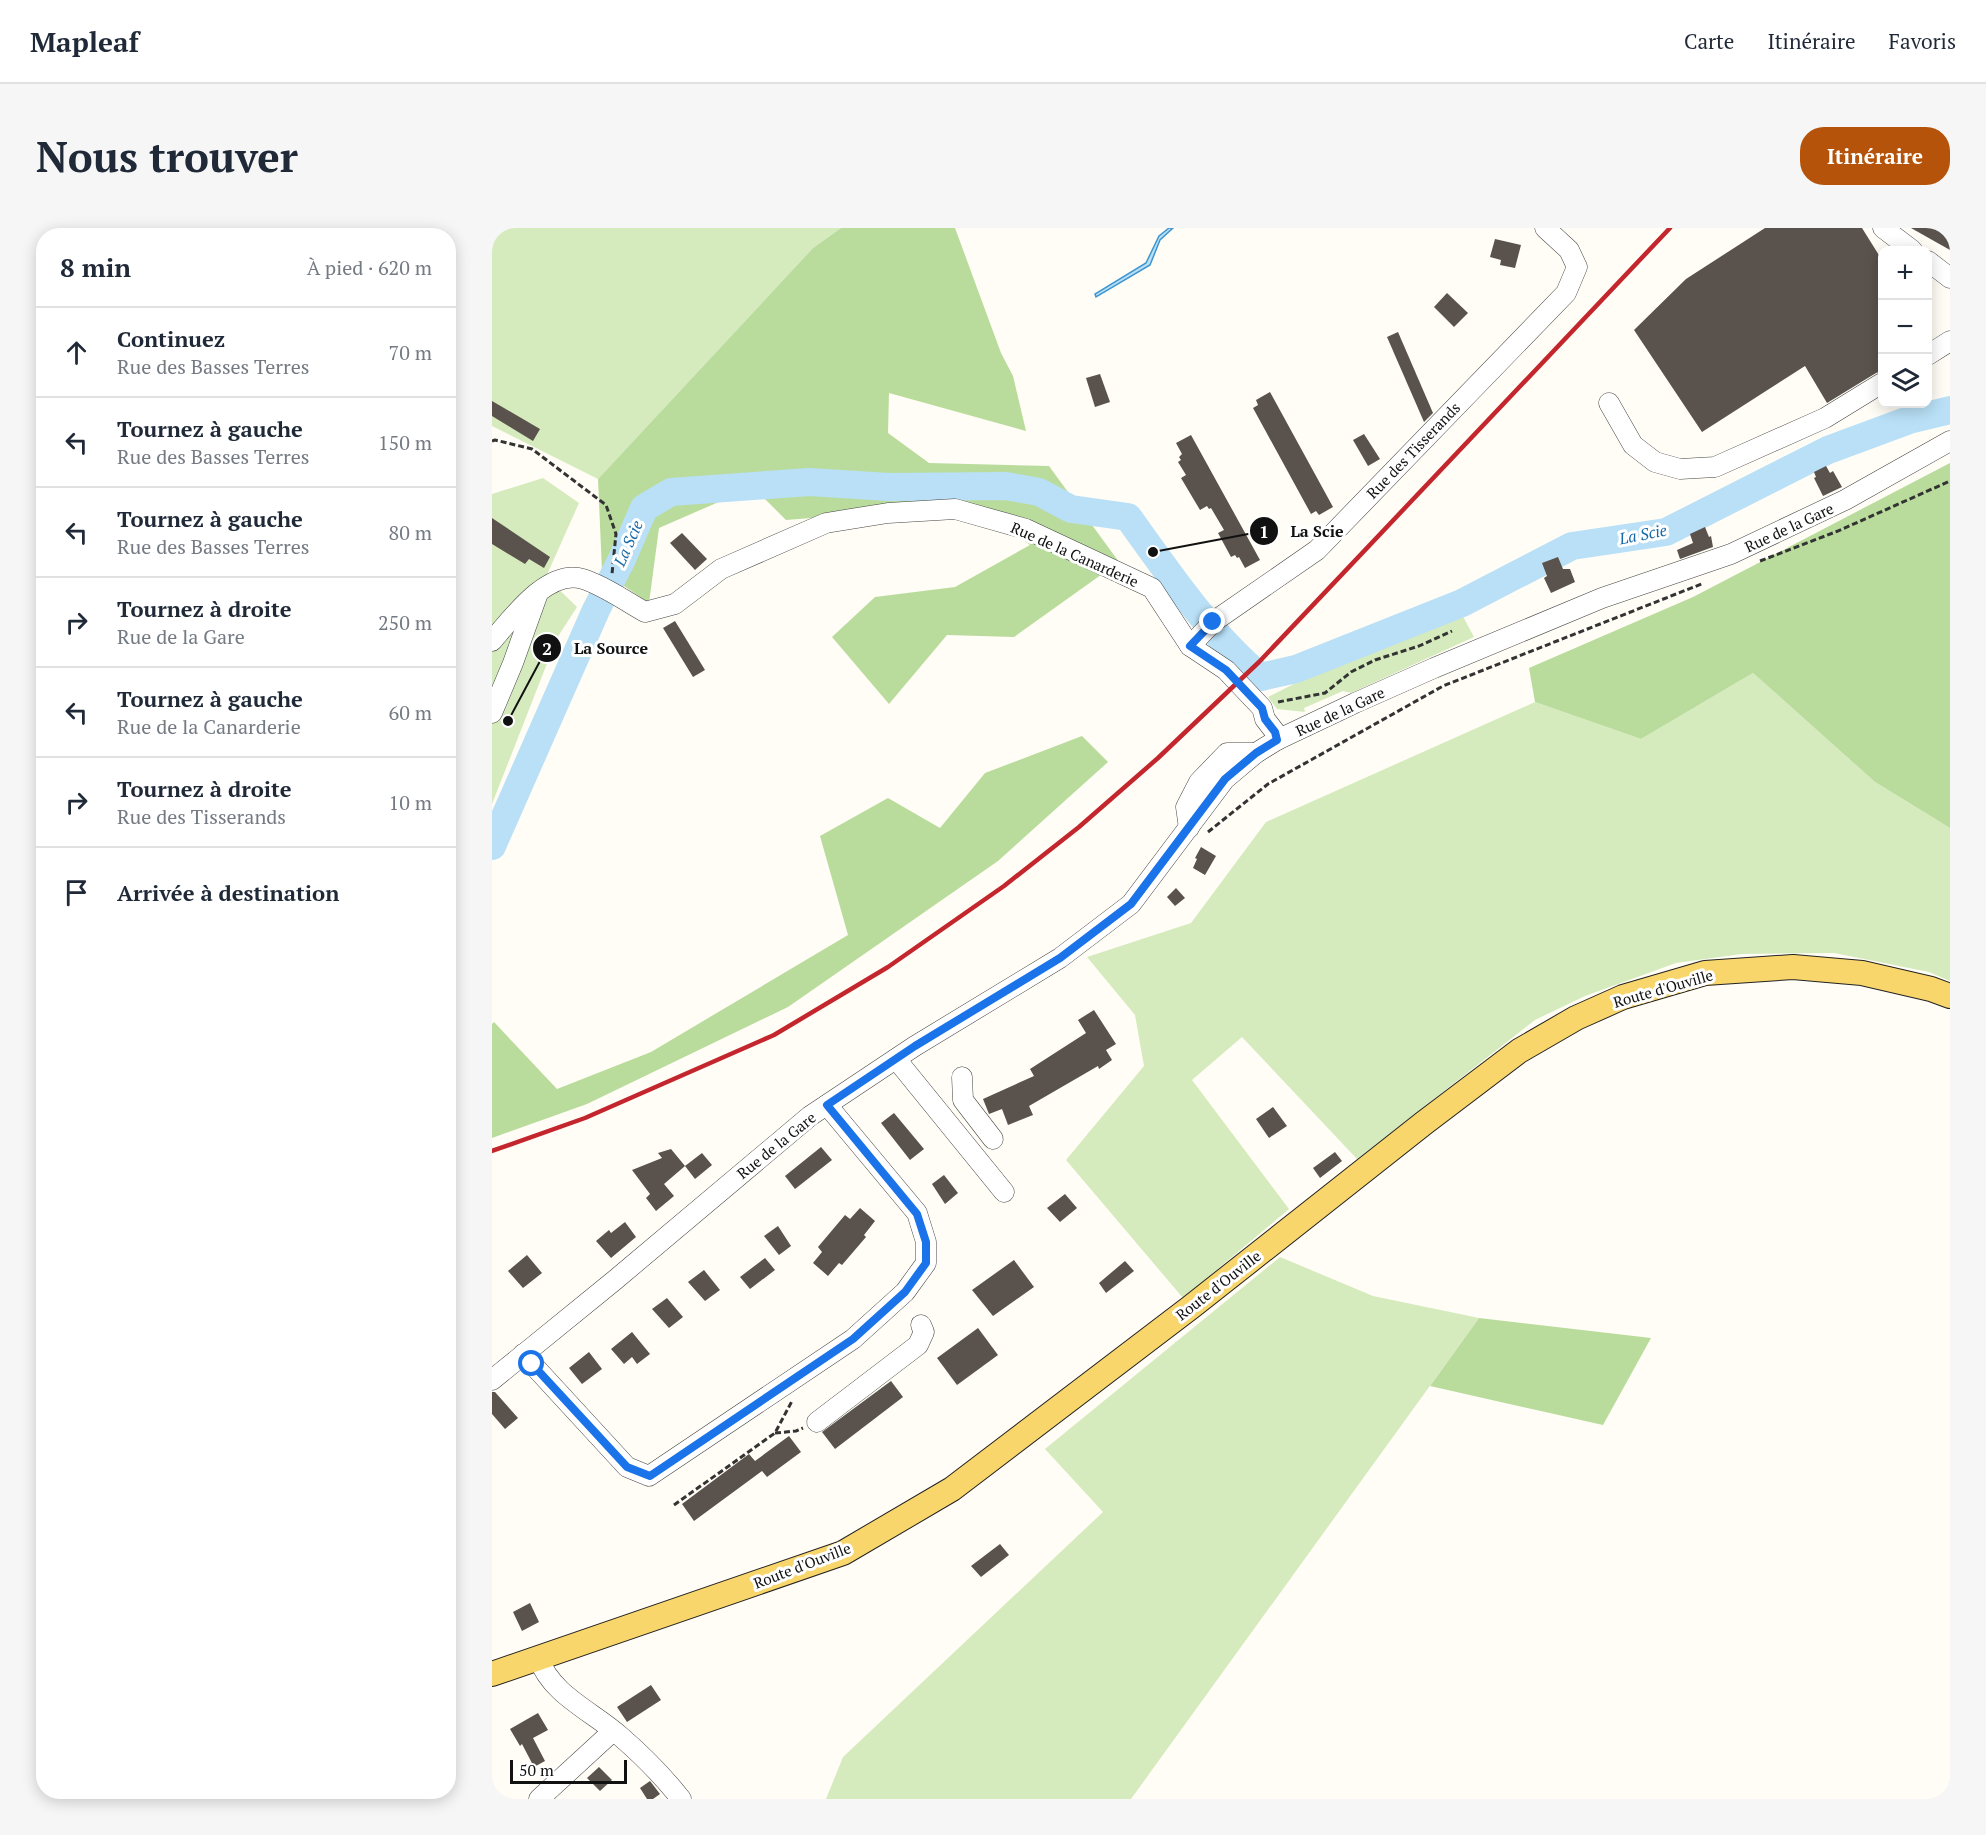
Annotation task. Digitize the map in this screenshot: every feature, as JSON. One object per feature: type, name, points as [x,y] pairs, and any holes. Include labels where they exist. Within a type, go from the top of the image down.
[{"type":"main road","name":"Route d'Ouville","points":[[492,1674],[843,1553],[952,1489],[1191,1307],[1519,1051],[1576,1018],[1623,997],[1705,973],[1793,967],[1862,973],[1931,988],[1950,996]]},
{"type":"street","name":"Rue des Tisserands","points":[[1193,643],[1213,622],[1317,550],[1566,293],[1577,267],[1569,250],[1545,228]]},
{"type":"street","points":[[1883,228],[1907,246]]},
{"type":"street","points":[[1932,264],[1950,278]]},
{"type":"street","points":[[1930,354],[1950,341]]},
{"type":"street","points":[[1609,403],[1633,445],[1655,462],[1680,470],[1715,467],[1825,418],[1878,385]]},
{"type":"street","name":"Rue de la Gare","points":[[492,1380],[810,1116],[1060,958],[1131,904],[1225,779],[1256,753],[1277,740],[1434,668],[1602,598],[1731,554],[1845,500],[1950,441]]},
{"type":"street","name":"Rue de la Canarderie","points":[[538,593],[557,579],[582,578],[645,612],[675,604],[721,569],[826,523],[888,513],[955,509],[1026,529],[1152,588],[1193,643],[1226,670],[1262,708],[1265,719],[1275,732],[1277,740]]},
{"type":"street","points":[[492,641],[526,601],[538,593]]},
{"type":"street","points":[[492,713],[538,593]]},
{"type":"street","points":[[897,1059],[1004,1192]]},
{"type":"street","points":[[962,1077],[963,1100],[993,1139]]},
{"type":"street","points":[[523,1354],[627,1467],[650,1476],[853,1339],[905,1292],[926,1263],[926,1242],[917,1214],[827,1105]]},
{"type":"street","points":[[817,1422],[918,1345],[924,1332],[921,1325]]},
{"type":"street","points":[[538,1657],[541,1665],[566,1697],[614,1731],[664,1779],[681,1799]]},
{"type":"street","points":[[539,1799],[591,1749],[614,1731]]},
{"type":"path","points":[[492,441],[532,449],[606,505],[616,534],[610,592]]},
{"type":"path","points":[[1750,565],[1838,531],[1950,481]]},
{"type":"path","points":[[1189,828],[1207,832],[1268,784],[1443,686],[1706,582]]},
{"type":"path","points":[[1262,708],[1325,693],[1351,672],[1375,660],[1419,646],[1452,631]]},
{"type":"path","points":[[674,1505],[775,1433],[794,1397],[795,1379]]},
{"type":"path","points":[[775,1433],[796,1431],[817,1422]]},
{"type":"green space","points":[[492,228],[841,228],[813,248],[598,479],[492,426]]},
{"type":"green space","points":[[841,228],[955,228],[1001,353],[1013,376],[1026,431],[889,393],[888,433],[929,463],[1049,466],[1119,562],[1014,637],[947,635],[889,704],[832,637],[875,597],[955,587],[1030,545],[975,505],[786,520],[753,487],[659,528],[649,603],[602,571],[598,479],[813,248]]},
{"type":"green space","points":[[1950,463],[1950,828],[1875,782],[1753,673],[1641,739],[1535,702],[1529,668],[1693,597]]},
{"type":"green space","points":[[543,478],[579,503],[546,577],[577,607],[557,638],[492,804],[492,494]]},
{"type":"green space","points":[[1460,611],[1474,637],[1351,693],[1343,691],[1304,708],[1305,712],[1277,709],[1268,697],[1385,638]]},
{"type":"green space","points":[[1753,673],[1875,782],[1950,828],[1950,981],[1929,972],[1834,953],[1742,954],[1676,963],[1585,996],[1535,1020],[1357,1159],[1242,1037],[1192,1080],[1289,1209],[1183,1298],[1066,1160],[1144,1066],[1135,1015],[1087,957],[1191,923],[1266,822],[1535,702],[1641,739]]},
{"type":"green space","points":[[1082,736],[1108,762],[998,861],[788,1007],[587,1104],[492,1138],[492,1024],[494,1022],[557,1089],[651,1052],[848,935],[820,836],[888,798],[940,828],[985,773]]},
{"type":"green space","points":[[1280,1257],[1373,1296],[1479,1318],[1131,1799],[826,1799],[843,1757],[1103,1512],[1045,1449]]},
{"type":"green space","points":[[1479,1318],[1651,1338],[1603,1425],[1430,1386]]},
{"type":"water","points":[[1169,228],[1173,228],[1160,240],[1150,265],[1096,297],[1095,294],[1146,263],[1159,236]]},
{"type":"building","points":[[1765,228],[1862,228],[1878,254],[1878,372],[1827,403],[1805,366],[1702,432],[1634,330],[1686,279]]},
{"type":"building","points":[[1911,228],[1950,228],[1950,250]]},
{"type":"building","points":[[1495,239],[1521,245],[1515,268],[1500,265],[1501,260],[1490,257]]},
{"type":"building","points":[[1447,293],[1468,313],[1454,327],[1434,307]]},
{"type":"building","points":[[1398,332],[1433,413],[1424,422],[1387,337]]},
{"type":"building","points":[[1100,374],[1110,402],[1095,407],[1086,378]]},
{"type":"building","points":[[1270,392],[1333,507],[1319,515],[1316,511],[1311,514],[1253,408],[1258,405],[1256,400]]},
{"type":"building","points":[[492,401],[540,429],[533,441],[492,416]]},
{"type":"building","points":[[1364,434],[1380,459],[1368,466],[1353,440]]},
{"type":"building","points":[[1191,435],[1260,560],[1245,568],[1239,557],[1235,555],[1231,557],[1218,533],[1224,530],[1211,508],[1207,506],[1200,510],[1181,478],[1186,475],[1178,462],[1182,454],[1176,443]]},
{"type":"building","points":[[1826,466],[1830,473],[1833,471],[1842,487],[1823,496],[1814,478],[1816,477],[1814,472]]},
{"type":"building","points":[[492,518],[550,557],[544,568],[529,559],[525,564],[492,544]]},
{"type":"building","points":[[1705,527],[1709,537],[1711,536],[1713,547],[1680,559],[1677,550],[1693,543],[1690,534]]},
{"type":"building","points":[[682,533],[707,559],[695,570],[670,543]]},
{"type":"building","points":[[1558,557],[1563,569],[1570,569],[1575,582],[1551,593],[1544,578],[1547,576],[1542,563]]},
{"type":"building","points":[[675,621],[705,670],[693,677],[663,628]]},
{"type":"building","points":[[1201,847],[1216,856],[1205,875],[1193,868]]},
{"type":"building","points":[[1176,888],[1185,898],[1175,906],[1167,897]]},
{"type":"building","points":[[1094,1010],[1116,1044],[1106,1050],[1112,1060],[1029,1106],[1033,1115],[1008,1125],[1002,1109],[989,1114],[983,1099],[1034,1076],[1030,1069],[1086,1033],[1078,1020]]},
{"type":"building","points":[[1273,1107],[1287,1126],[1269,1138],[1256,1119]]},
{"type":"building","points":[[894,1113],[924,1149],[910,1160],[881,1123]]},
{"type":"building","points":[[821,1147],[832,1160],[795,1189],[785,1176]]},
{"type":"building","points":[[671,1149],[685,1166],[664,1184],[674,1196],[656,1211],[646,1198],[650,1194],[632,1170],[662,1158],[658,1153]]},
{"type":"building","points":[[1335,1152],[1342,1161],[1320,1178],[1313,1168]]},
{"type":"building","points":[[702,1153],[712,1165],[695,1179],[685,1166]]},
{"type":"building","points":[[944,1175],[958,1193],[945,1204],[932,1184]]},
{"type":"building","points":[[1065,1194],[1077,1208],[1060,1222],[1047,1208]]},
{"type":"building","points":[[860,1208],[875,1221],[864,1235],[866,1237],[842,1265],[839,1263],[828,1276],[813,1263],[822,1252],[818,1247],[845,1215],[850,1219]]},
{"type":"building","points":[[625,1222],[636,1237],[611,1258],[596,1241],[609,1230],[611,1233]]},
{"type":"building","points":[[778,1226],[791,1246],[779,1255],[764,1236]]},
{"type":"building","points":[[527,1255],[542,1273],[523,1288],[508,1271]]},
{"type":"building","points":[[765,1258],[775,1270],[750,1289],[740,1277]]},
{"type":"building","points":[[1014,1260],[1034,1287],[993,1316],[972,1290]]},
{"type":"building","points":[[1125,1261],[1134,1271],[1106,1293],[1099,1283]]},
{"type":"building","points":[[704,1270],[720,1290],[705,1301],[688,1282]]},
{"type":"building","points":[[667,1298],[683,1317],[669,1328],[652,1309]]},
{"type":"building","points":[[978,1328],[998,1355],[957,1385],[937,1358]]},
{"type":"building","points":[[632,1332],[650,1354],[637,1364],[632,1357],[624,1364],[611,1349]]},
{"type":"building","points":[[589,1352],[602,1369],[582,1384],[569,1368]]},
{"type":"building","points":[[891,1381],[903,1397],[835,1449],[822,1432]]},
{"type":"building","points":[[492,1392],[495,1392],[518,1418],[505,1429],[492,1414]]},
{"type":"building","points":[[789,1436],[801,1452],[767,1477],[762,1471],[694,1521],[682,1504],[749,1454],[755,1461]]},
{"type":"building","points":[[1000,1544],[1009,1555],[981,1577],[971,1566]]},
{"type":"building","points":[[530,1603],[539,1622],[522,1631],[513,1612]]},
{"type":"building","points":[[651,1685],[661,1700],[627,1722],[617,1707]]},
{"type":"building","points":[[538,1713],[548,1730],[533,1738],[545,1761],[534,1767],[522,1744],[520,1746],[510,1729]]},
{"type":"building","points":[[599,1767],[612,1780],[600,1791],[587,1778]]},
{"type":"building","points":[[650,1781],[660,1794],[653,1799],[647,1799],[640,1788]]},
{"type":"waterway","name":"La Scie","points":[[492,846],[596,610],[622,559],[644,508],[671,492],[809,482],[889,487],[1006,486],[1039,492],[1071,509],[1128,517],[1207,622],[1224,642],[1261,677],[1296,669],[1462,603],[1572,546],[1666,532],[1828,450],[1909,420],[1950,410]]},
{"type":"railway","points":[[492,1151],[585,1118],[774,1035],[888,967],[1004,886],[1079,827],[1158,758],[1259,662],[1670,228]]},
{"type":"place","name":"La Scie","points":[[1153,552]]},
{"type":"place","name":"La Source","points":[[508,721]]},
{"type":"route","points":[[532,1364],[627,1467],[650,1476],[853,1339],[905,1292],[926,1263],[926,1242],[917,1214],[827,1105],[915,1046],[1060,958],[1131,904],[1225,779],[1256,753],[1277,740],[1275,732],[1265,719],[1262,708],[1226,670],[1190,646],[1213,622]]}]
